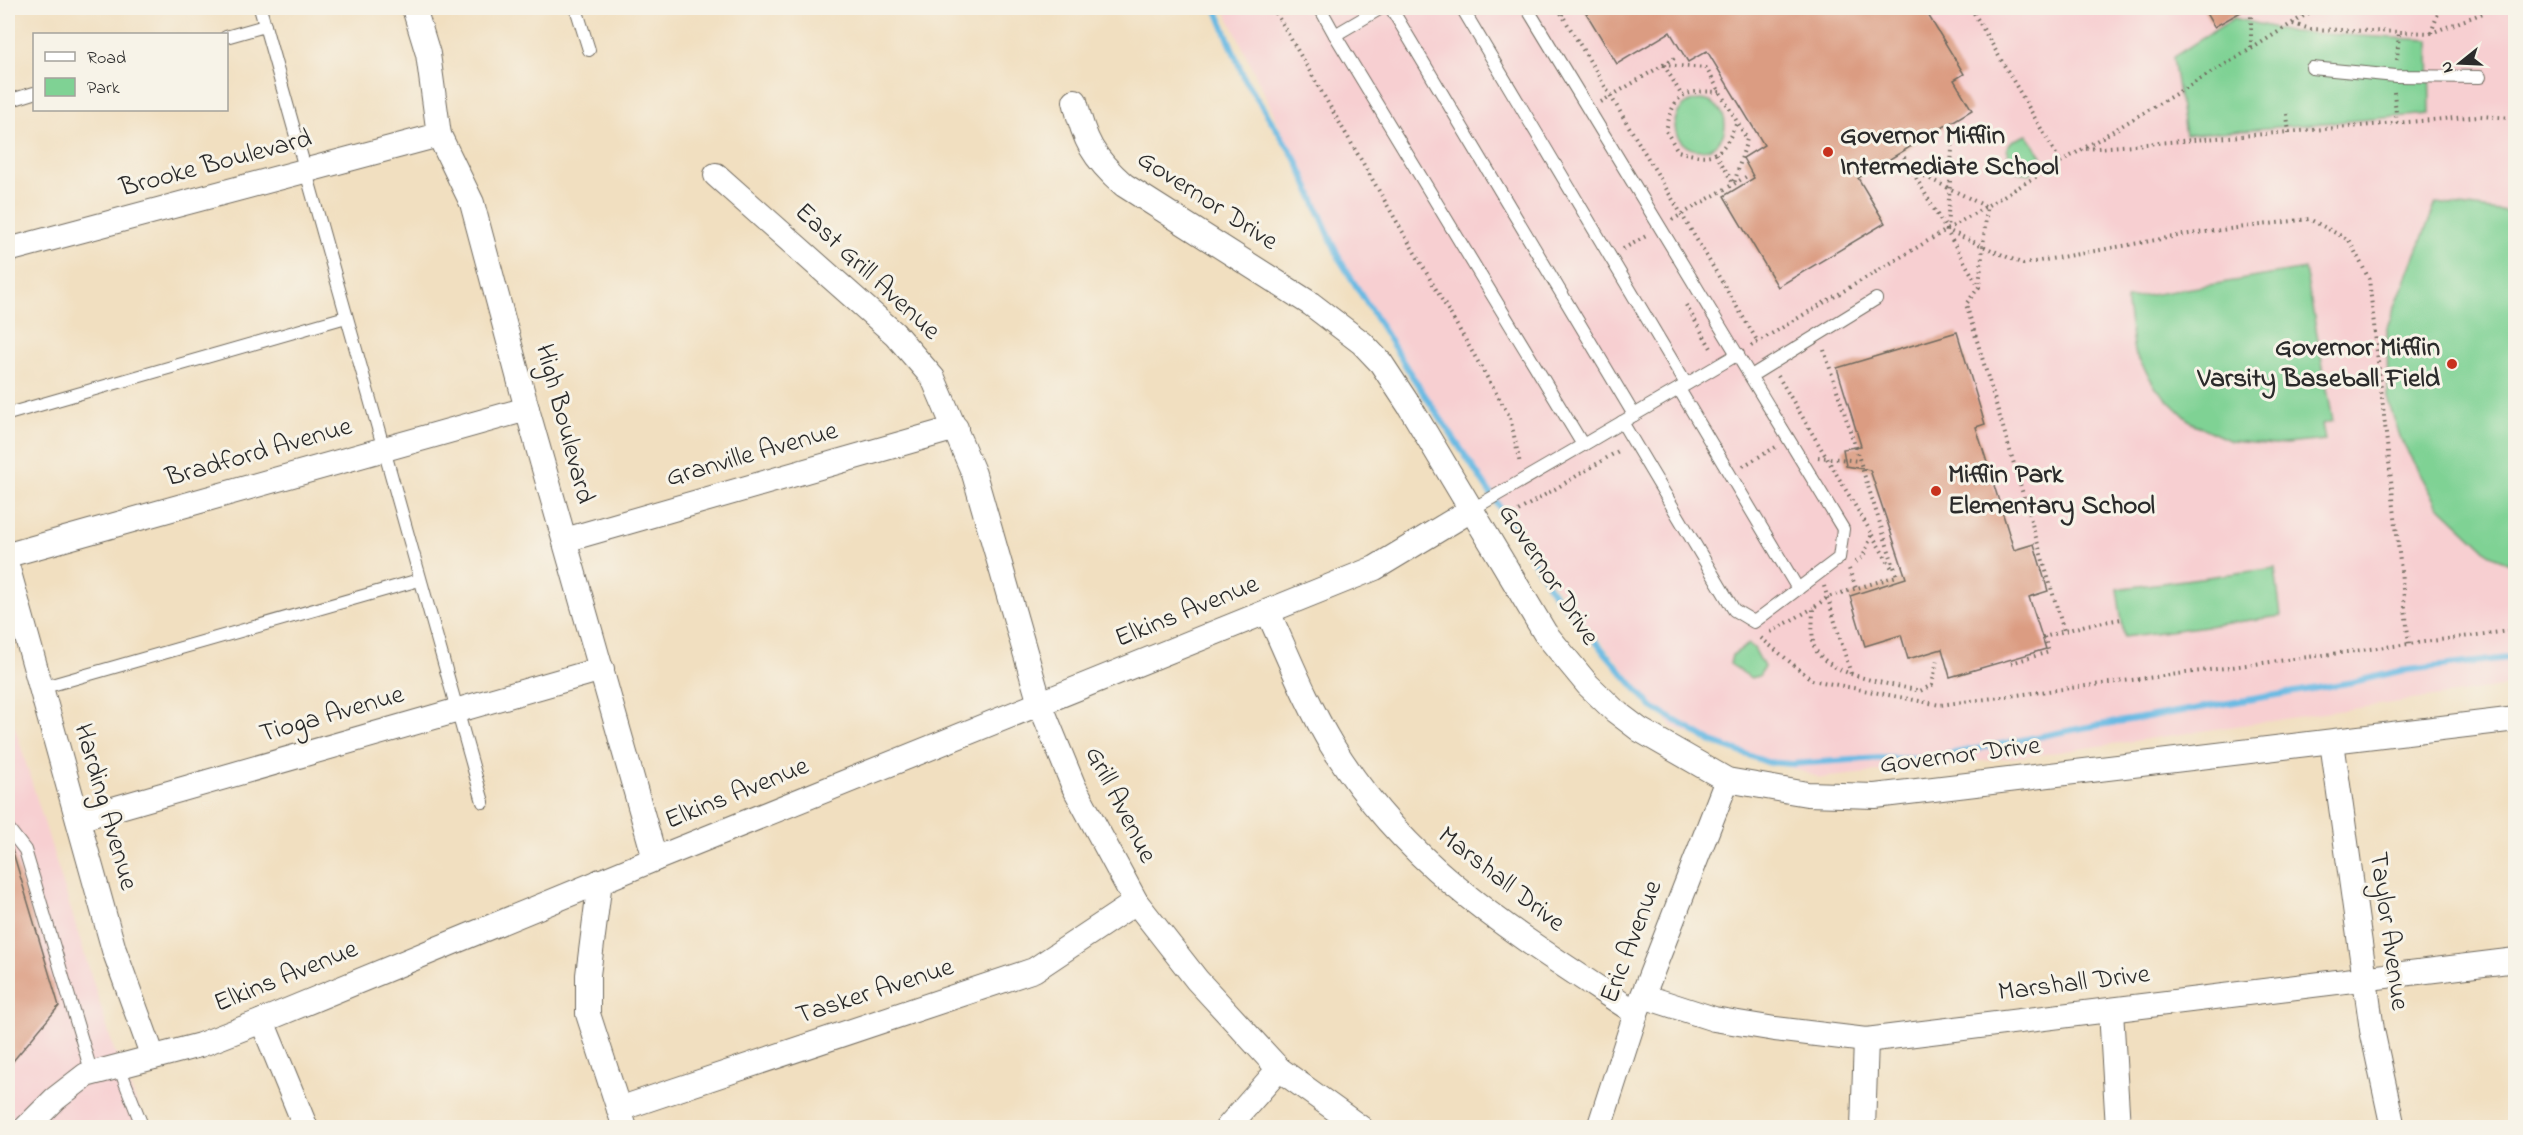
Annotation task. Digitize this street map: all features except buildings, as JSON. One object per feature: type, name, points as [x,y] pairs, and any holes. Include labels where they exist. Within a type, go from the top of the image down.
[{"type":"street","name":"High Boulevard","points":[[414,8],[428,54],[439,135],[472,203],[527,409],[655,859]]},
{"type":"street","name":"Governor Drive","points":[[1075,101],[1083,134],[1093,153],[1124,184],[1311,304],[1362,343],[1381,363],[1410,407],[1527,606],[1588,686],[1640,730],[1727,780],[1807,794],[1875,796],[2516,719]]},
{"type":"street","name":"Brooke Boulevard","points":[[8,250],[439,135]]},
{"type":"street","name":"East Grill Avenue","points":[[716,175],[915,354],[933,378],[956,428]]},
{"type":"street","name":"Bradford Avenue","points":[[8,555],[527,409]]},
{"type":"street","name":"Granville Avenue","points":[[565,540],[956,428]]},
{"type":"street","name":"Grill Avenue","points":[[956,428],[974,474],[1040,704],[1074,787],[1136,902],[1197,980],[1279,1069],[1361,1128]]},
{"type":"street","name":"Elkins Avenue","points":[[26,1128],[55,1099],[92,1074],[200,1045],[262,1021],[600,881],[1268,612],[1375,568],[1471,510]]},
{"type":"street","name":"Harding Avenue","points":[[8,569],[114,950],[153,1058]]},
{"type":"street","name":"Marshall Drive","points":[[1268,612],[1307,699],[1331,743],[1356,782],[1412,848],[1449,884],[1505,927],[1640,1004],[1775,1029],[1866,1040],[2516,960]]},
{"type":"street","name":"Tioga Avenue","points":[[78,819],[602,669]]},
{"type":"street","name":"Taylor Avenue","points":[[2332,742],[2365,979],[2393,1128]]},
{"type":"street","name":"Eric Avenue","points":[[1599,1128],[1640,1004],[1727,780]]},
{"type":"street","points":[[600,881],[588,975],[588,1014],[622,1118]]},
{"type":"street","name":"Tasker Avenue","points":[[622,1118],[1034,970],[1136,902]]},
{"type":"street","points":[[2111,1011],[2118,1128]]},
{"type":"street","points":[[262,1021],[306,1128]]},
{"type":"street","points":[[1863,1128],[1866,1040]]},
{"type":"street","points":[[1227,1128],[1279,1069]]},
{"type":"lane","points":[[260,8],[483,802]]},
{"type":"lane","points":[[576,8],[589,50]]},
{"type":"lane","points":[[1320,8],[1583,445]]},
{"type":"lane","points":[[1335,35],[1381,8]]},
{"type":"lane","points":[[1391,8],[1634,415]]},
{"type":"lane","points":[[1462,8],[1610,257],[1798,589]]},
{"type":"lane","points":[[1527,8],[1843,529],[1839,558],[1754,622],[1734,610],[1622,422]]},
{"type":"lane","points":[[228,36],[265,26]]},
{"type":"lane","points":[[2312,68],[2396,76],[2480,77]]},
{"type":"lane","points":[[8,101],[33,93]]},
{"type":"lane","points":[[1751,376],[1876,299]]},
{"type":"lane","points":[[8,414],[346,317]]},
{"type":"lane","points":[[1471,510],[1738,354]]},
{"type":"lane","points":[[41,688],[419,580]]},
{"type":"lane","points":[[8,828],[25,850],[92,1074]]},
{"type":"lane","points":[[119,1067],[143,1128]]},
{"type":"path","points":[[1273,8],[1510,417],[1520,465]]},
{"type":"path","points":[[1558,8],[1758,342],[2061,163],[2310,12],[2310,8]]},
{"type":"path","points":[[1562,14],[1573,8]]},
{"type":"path","points":[[1971,8],[2061,163]]},
{"type":"path","points":[[2251,8],[2251,48]]},
{"type":"path","points":[[2431,33],[2439,8]]},
{"type":"path","points":[[2292,23],[2311,29],[2431,33],[2483,13],[2476,8]]},
{"type":"path","points":[[1589,109],[1678,56]]},
{"type":"path","points":[[1664,65],[1706,68],[1747,139],[1734,184]]},
{"type":"path","points":[[1664,65],[1682,96]]},
{"type":"path","points":[[1720,92],[1699,91],[1682,96],[1671,106],[1666,131],[1678,151],[1699,157],[1716,154],[1729,141],[1737,122]]},
{"type":"path","points":[[2287,114],[2289,134]]},
{"type":"path","points":[[2083,149],[2289,134],[2479,116],[2516,118]]},
{"type":"path","points":[[1947,230],[1953,133]]},
{"type":"path","points":[[1716,154],[1734,184]]},
{"type":"path","points":[[1904,157],[1979,287]]},
{"type":"path","points":[[1912,170],[1986,207]]},
{"type":"path","points":[[1610,257],[1749,175]]},
{"type":"path","points":[[1986,207],[1979,287],[1966,304],[2064,632]]},
{"type":"path","points":[[1947,230],[2023,264],[2188,234],[2309,219],[2349,240],[2369,279],[2409,644]]},
{"type":"path","points":[[1484,532],[1622,449]]},
{"type":"path","points":[[1872,534],[1897,576]]},
{"type":"path","points":[[1828,597],[1851,674]]},
{"type":"path","points":[[1761,638],[1813,608]]},
{"type":"path","points":[[2011,663],[2049,652],[2044,637],[2122,619]]},
{"type":"path","points":[[1752,633],[1812,680],[1940,705],[2516,630]]},
{"type":"shaded area","points":[[1224,8],[2515,8],[2515,685],[2045,754],[1821,778],[1673,728],[1524,549],[1353,282]]},
{"type":"shaded area","points":[[8,705],[114,1050],[147,1127],[8,1127]]},
{"type":"green space","points":[[2234,18],[2292,32],[2429,40],[2430,114],[2185,135],[2173,57]]},
{"type":"green space","points":[[1700,100],[1709,102],[1720,111],[1725,125],[1723,134],[1714,145],[1700,150],[1691,148],[1680,139],[1675,125],[1677,116],[1686,105]]},
{"type":"green space","points":[[2027,135],[2042,156],[2039,165],[2029,174],[2018,172],[2008,156],[2007,147],[2012,141]]},
{"type":"green space","name":"Governor Mifflin Varsity Baseball Field","points":[[2436,203],[2515,213],[2515,565],[2492,556],[2437,504],[2402,442],[2388,401],[2387,327]]},
{"type":"green space","points":[[2305,269],[2333,421],[2322,424],[2325,440],[2275,445],[2231,441],[2192,423],[2156,388],[2134,352],[2126,299]]},
{"type":"green space","points":[[2275,568],[2281,616],[2124,637],[2117,589]]},
{"type":"green space","points":[[1749,644],[1754,648],[1764,667],[1759,676],[1751,678],[1730,664],[1732,655]]},
{"type":"waterway","points":[[1216,8],[1245,80],[1297,161],[1340,260],[1410,373],[1515,530],[1551,590],[1652,707],[1712,742],[1767,762],[1792,764],[1880,758],[1925,759],[2082,728],[2353,682],[2400,671],[2516,657]]},
{"type":"place","name":"Governor Mifflin Intermediate School","points":[[1828,152]]},
{"type":"place","name":"Governor Mifflin Varsity Baseball Field","points":[[2452,364]]},
{"type":"place","name":"Mifflin Park Elementary School","points":[[1936,491]]}]
